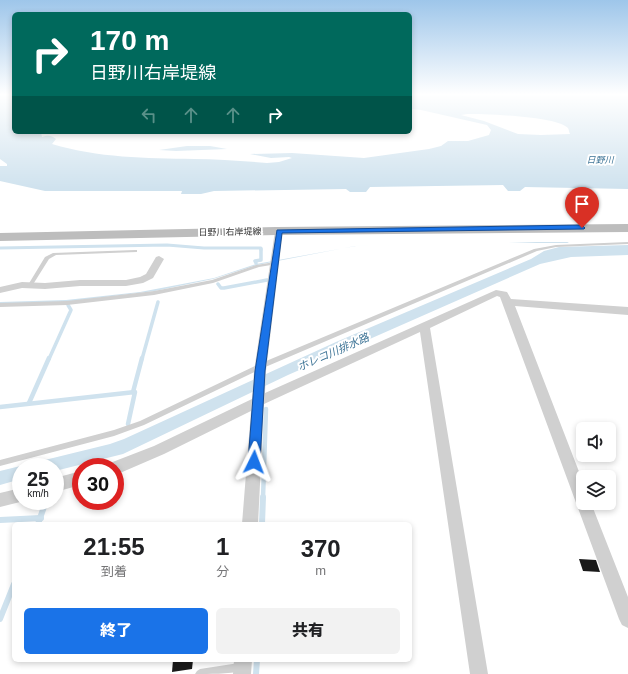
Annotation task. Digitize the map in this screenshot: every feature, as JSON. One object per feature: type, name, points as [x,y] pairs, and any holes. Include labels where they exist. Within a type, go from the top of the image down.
[{"type":"street","name":"日野川右岸堤線","points":[[0,237],[279,231],[628,228]]},
{"type":"street","points":[[250,522],[256,416],[279,231]]},
{"type":"street","points":[[0,290],[22,285],[45,286],[80,282],[126,283],[143,280],[150,276],[159,259]]},
{"type":"street","points":[[124,464],[159,450],[259,397],[321,374],[424,325],[496,293],[503,294],[508,302],[576,483]]},
{"type":"street","points":[[508,302],[627,313]]},
{"type":"street","points":[[424,325],[479,674]]},
{"type":"street","points":[[1,501],[12,498]]},
{"type":"street","points":[[586,510],[628,619]]},
{"type":"lane","points":[[0,463],[114,433],[162,414],[261,368],[536,250],[563,245],[628,243]]},
{"type":"lane","points":[[30,285],[47,258],[55,254],[135,251]]},
{"type":"lane","points":[[0,305],[67,303],[154,293],[213,281],[258,266],[275,263]]},
{"type":"lane","points":[[200,674],[243,667]]},
{"type":"water","name":"日野川","points":[[0,126],[12,126],[12,134],[41,134],[42,137],[49,136],[56,139],[52,144],[69,149],[104,155],[267,163],[279,162],[292,158],[271,158],[250,154],[292,153],[364,158],[429,149],[441,146],[448,141],[468,141],[489,135],[491,130],[488,126],[498,126],[518,134],[541,135],[570,134],[568,128],[565,126],[628,126],[628,189],[525,187],[520,191],[508,191],[503,185],[370,187],[366,192],[350,192],[346,189],[214,191],[201,194],[181,194],[182,191],[45,191],[0,181],[0,166],[7,166],[7,164],[0,159]]},
{"type":"water","points":[[187,146],[210,146],[227,149],[176,151],[159,150]]},
{"type":"water","name":"ホレコ川排水路","points":[[628,245],[628,255],[571,257],[540,264],[288,375],[123,454],[107,458],[72,458],[72,467],[64,469],[64,458],[53,458],[110,444],[124,439],[336,342],[531,259],[544,251],[559,247]]},
{"type":"water","points":[[342,249],[257,265],[213,279],[155,291],[65,302],[0,304],[0,302],[66,300],[140,292],[214,278],[256,264]]},
{"type":"water","points":[[12,468],[12,482],[0,485],[0,471]]},
{"type":"building","points":[[579,559],[596,560],[600,572],[583,571]]},
{"type":"building","points":[[173,662],[193,662],[192,669],[172,672]]},
{"type":"waterway","points":[[0,248],[167,245],[204,248],[261,248],[261,260],[255,261],[256,263]]},
{"type":"waterway","points":[[218,284],[221,288],[224,288],[267,280]]},
{"type":"waterway","points":[[142,359],[158,302]]},
{"type":"waterway","points":[[49,359],[71,310],[68,305]]},
{"type":"waterway","points":[[29,403],[49,358]]},
{"type":"waterway","points":[[133,392],[142,358]]},
{"type":"waterway","points":[[0,407],[135,392],[128,424]]},
{"type":"waterway","points":[[263,498],[266,409]]},
{"type":"waterway","points":[[262,522],[263,497]]},
{"type":"waterway","points":[[40,518],[43,510]]},
{"type":"waterway","points":[[0,520],[40,518]]},
{"type":"waterway","points":[[39,522],[40,518]]},
{"type":"waterway","points":[[0,619],[12,589]]},
{"type":"waterway","points":[[256,674],[257,662]]},
{"type":"route","points":[[254,462],[260,371],[279,231],[582,228]]}]
